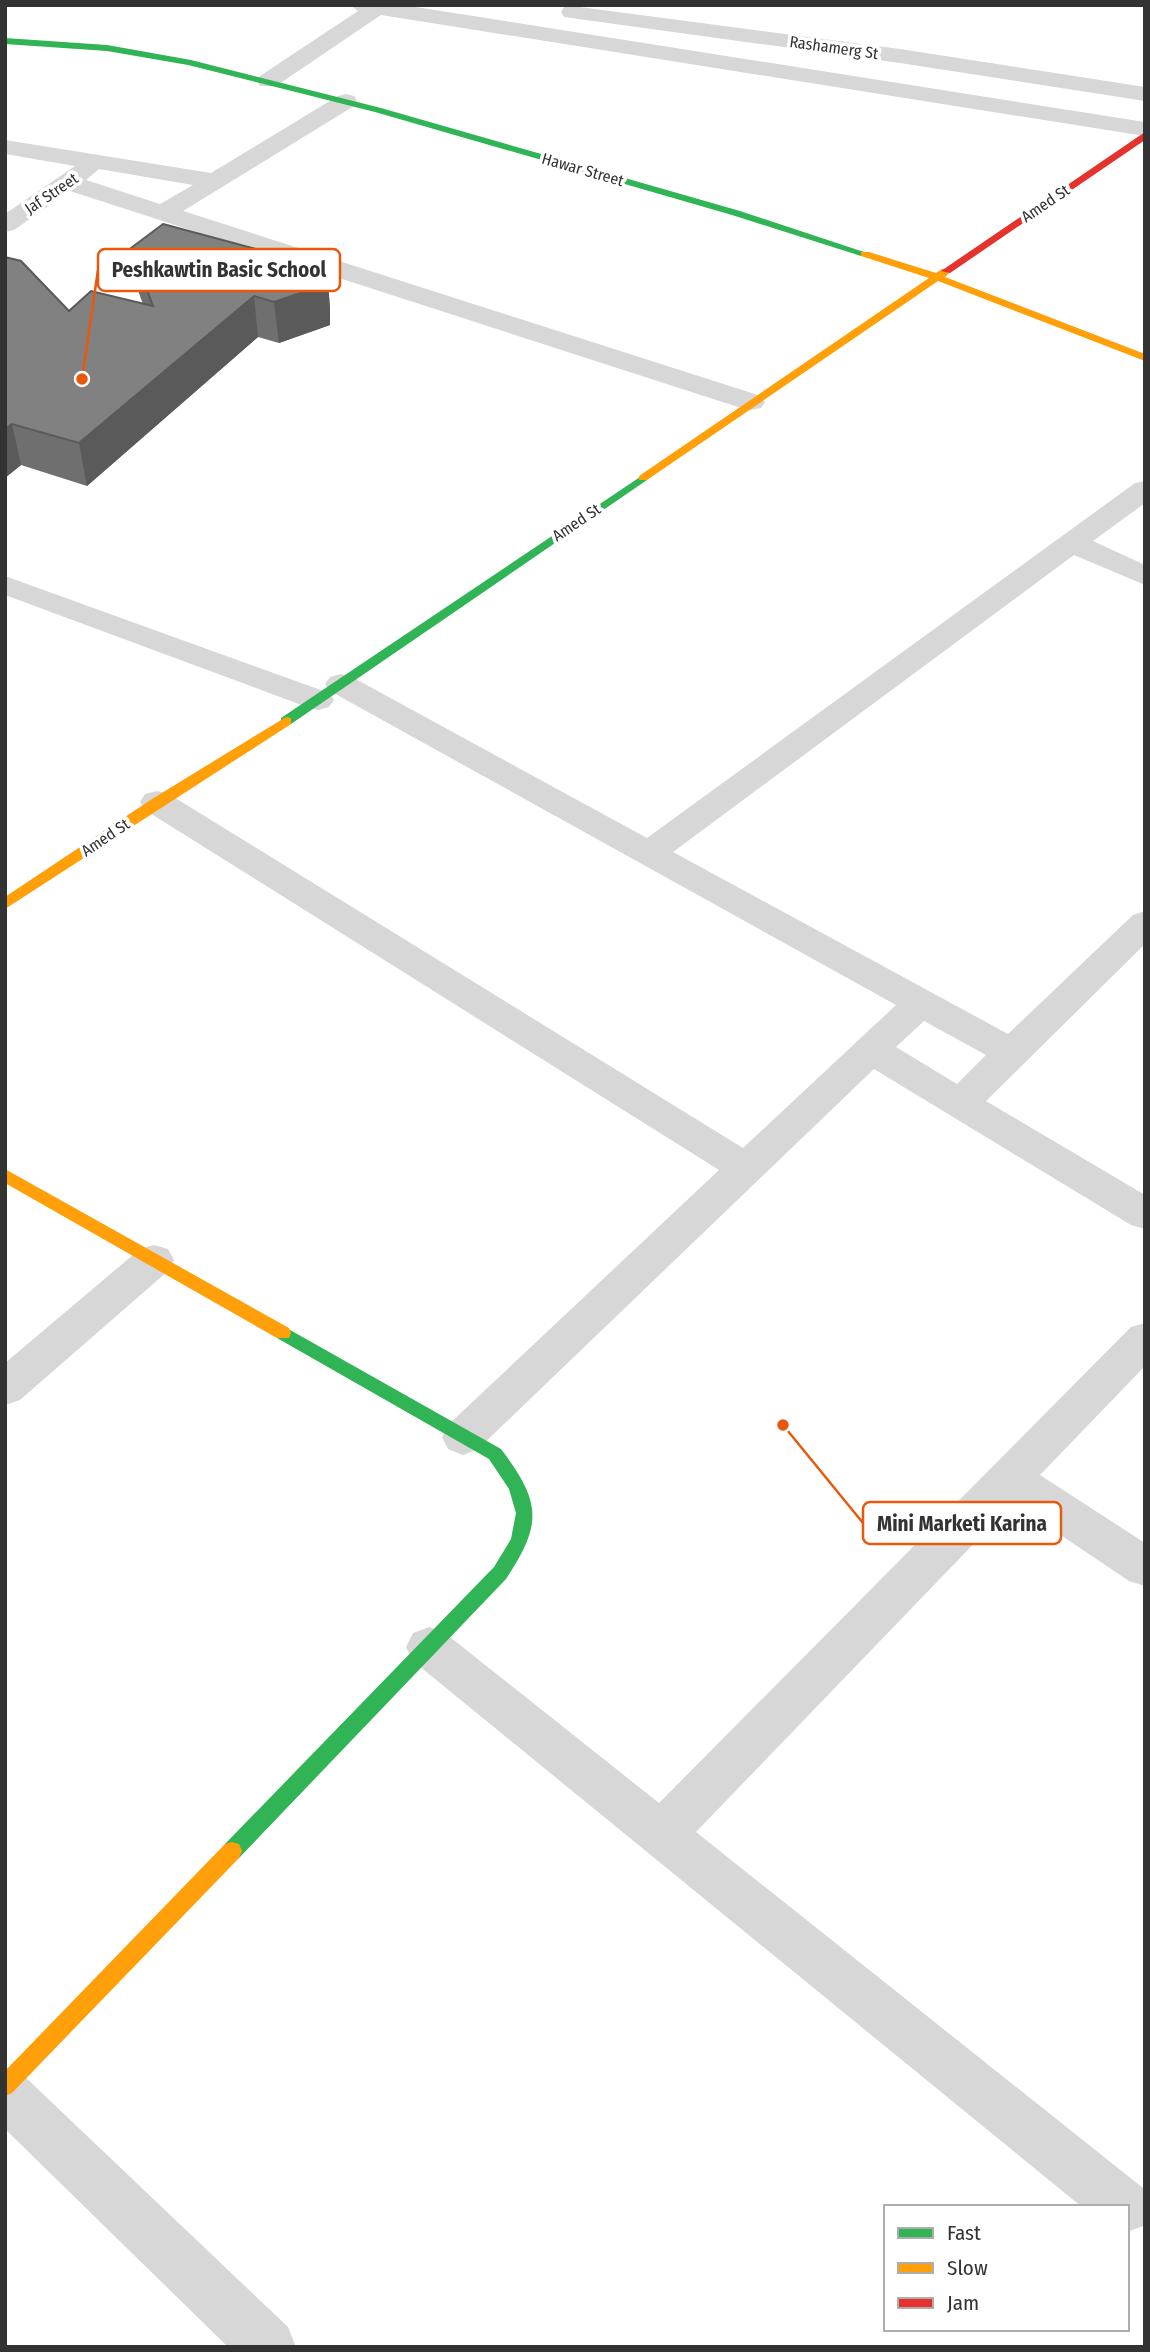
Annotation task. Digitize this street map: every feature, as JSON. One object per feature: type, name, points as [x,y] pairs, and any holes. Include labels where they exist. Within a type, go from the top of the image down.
[{"type":"street","points":[[626,20],[654,5]]},
{"type":"street","points":[[268,80],[373,6],[1145,129]]},
{"type":"street","name":"Rashamerg St","points":[[548,9],[900,55],[1145,94]]},
{"type":"street","name":"Hawar Street","points":[[5,41],[107,48],[188,62],[346,101],[736,213],[936,278],[1145,358]]},
{"type":"street","points":[[163,213],[346,101]]},
{"type":"street","name":"Amed St","points":[[5,904],[157,802],[329,692],[1145,135]]},
{"type":"street","points":[[5,147],[215,181]]},
{"type":"street","name":"Jaf Street","points":[[5,225],[97,162]]},
{"type":"street","points":[[67,182],[751,402]]},
{"type":"street","points":[[649,853],[1145,489]]},
{"type":"street","points":[[1072,543],[1145,576]]},
{"type":"street","points":[[5,585],[329,692],[649,853],[1010,1052]]},
{"type":"street","points":[[157,802],[746,1168]]},
{"type":"street","points":[[960,1103],[1145,923]]},
{"type":"street","points":[[463,1437],[920,1003]]},
{"type":"street","points":[[870,1049],[1145,1214]]},
{"type":"street","points":[[5,1175],[495,1454],[516,1479],[526,1511],[520,1544],[500,1573],[5,2086]]},
{"type":"street","points":[[5,1388],[154,1260]]},
{"type":"street","points":[[662,1834],[1145,1339]]},
{"type":"street","points":[[1009,1478],[1145,1567]]},
{"type":"street","points":[[429,1647],[1121,2205]]},
{"type":"street","points":[[5,2094],[268,2347]]},
{"type":"street","points":[[1129,2211],[1145,2224]]},
{"type":"building","points":[[163,224],[327,268],[327,284],[274,302],[254,296],[79,443],[12,424],[5,429],[5,257],[21,261],[69,311],[91,291],[153,306],[131,248]]},
{"type":"traffic: fast","points":[[5,41],[107,48],[188,62],[378,110],[736,213],[865,254]]},
{"type":"traffic: fast","points":[[286,721],[643,478]]},
{"type":"traffic: fast","points":[[232,1851],[500,1573],[524,1526],[523,1499],[495,1454],[283,1333]]},
{"type":"traffic: slow","points":[[865,254],[936,277],[1145,358]]},
{"type":"traffic: slow","points":[[643,478],[946,271]]},
{"type":"traffic: slow","points":[[5,904],[157,802],[286,721]]},
{"type":"traffic: slow","points":[[5,1175],[283,1333]]},
{"type":"traffic: slow","points":[[5,2086],[232,1851]]},
{"type":"traffic: jam","points":[[946,271],[1145,135]]},
{"type":"place","name":"Peshkawtin Basic School","points":[[82,379]]},
{"type":"place","name":"Mini Marketi Karina","points":[[783,1425]]}]
